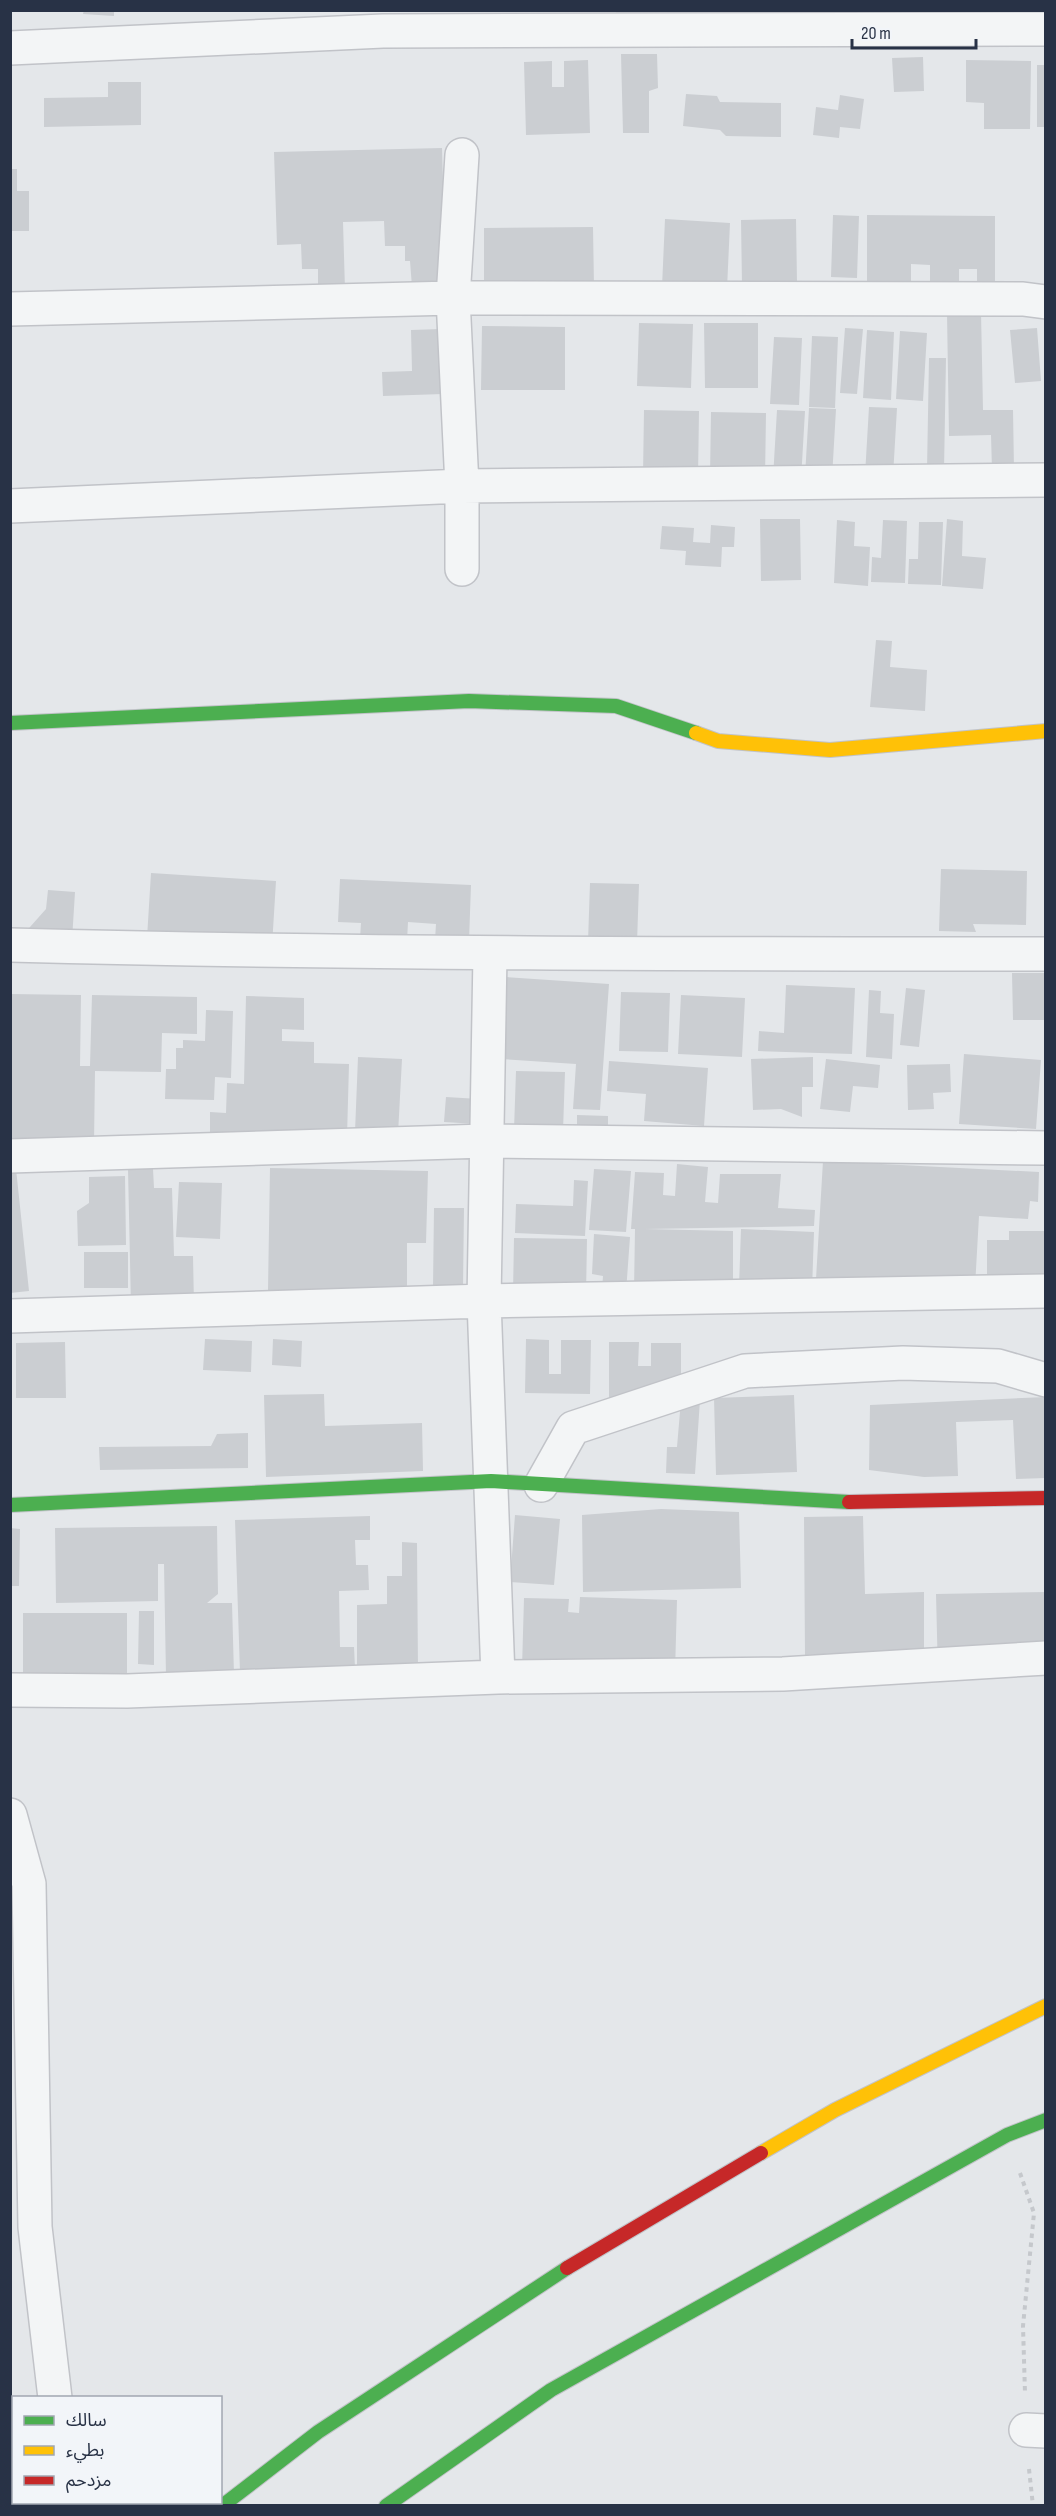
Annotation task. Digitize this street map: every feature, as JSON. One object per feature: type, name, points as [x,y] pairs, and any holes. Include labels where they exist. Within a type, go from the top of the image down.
[{"type":"main road","points":[[10,723],[469,701],[616,706],[718,741],[830,750],[1046,730]]},
{"type":"main road","points":[[10,1505],[491,1481],[844,1502],[1046,1498]]},
{"type":"main road","points":[[222,2505],[318,2432],[571,2265],[835,2110],[1046,2006]]},
{"type":"main road","points":[[386,2505],[550,2390],[1007,2135],[1046,2120]]},
{"type":"street","points":[[10,48],[383,32],[1046,29]]},
{"type":"street","points":[[462,155],[453,298],[462,486],[462,569]]},
{"type":"street","points":[[10,309],[453,298],[1023,299],[1046,302]]},
{"type":"street","points":[[10,506],[462,486],[1046,480]]},
{"type":"street","points":[[10,945],[268,952],[490,954],[1046,954]]},
{"type":"street","points":[[490,954],[484,1301],[498,1677]]},
{"type":"street","points":[[10,1156],[485,1141],[1046,1148]]},
{"type":"street","points":[[10,1316],[484,1301],[1046,1291]]},
{"type":"street","points":[[541,1485],[573,1428],[745,1371],[903,1363],[998,1366],[1046,1380]]},
{"type":"street","points":[[10,1690],[127,1691],[498,1677],[783,1674],[1046,1658]]},
{"type":"street","points":[[10,1815],[20,1884],[35,2226],[55,2396]]},
{"type":"path","points":[[1007,2135],[1034,2213],[1023,2326],[1036,2431],[1033,2505]]},
{"type":"building","points":[[84,10],[114,10],[114,16],[83,14]]},
{"type":"building","points":[[616,10],[660,10],[660,23],[616,22]]},
{"type":"building","points":[[676,10],[703,10],[702,20],[676,18]]},
{"type":"building","points":[[713,10],[790,10],[789,22],[713,19]]},
{"type":"building","points":[[621,54],[657,54],[658,88],[649,91],[649,133],[623,133]]},
{"type":"building","points":[[923,57],[924,91],[894,92],[892,58]]},
{"type":"building","points":[[588,60],[590,133],[526,135],[524,62],[552,61],[552,87],[564,87],[564,61]]},
{"type":"building","points":[[966,60],[1031,61],[1030,129],[984,129],[984,103],[966,102]]},
{"type":"building","points":[[1037,65],[1046,65],[1046,127],[1037,127]]},
{"type":"building","points":[[108,82],[141,82],[141,125],[44,127],[44,98],[108,97]]},
{"type":"building","points":[[686,94],[717,96],[720,102],[781,103],[781,137],[726,136],[720,130],[683,126]]},
{"type":"building","points":[[840,95],[864,99],[860,129],[840,127],[839,138],[813,135],[816,107],[838,110]]},
{"type":"building","points":[[442,148],[446,287],[412,287],[410,261],[405,261],[405,246],[385,246],[384,221],[343,222],[345,290],[318,290],[318,269],[302,269],[301,244],[277,245],[274,152]]},
{"type":"building","points":[[10,169],[17,169],[17,191],[29,191],[29,231],[10,231]]},
{"type":"building","points":[[833,215],[859,216],[857,278],[831,277]]},
{"type":"building","points":[[867,215],[995,216],[995,284],[977,284],[977,269],[959,269],[959,286],[930,286],[930,265],[911,264],[911,284],[867,284]]},
{"type":"building","points":[[665,219],[730,223],[727,289],[662,287]]},
{"type":"building","points":[[796,219],[797,283],[742,285],[741,220]]},
{"type":"building","points":[[593,227],[594,287],[484,287],[484,228]]},
{"type":"building","points":[[981,312],[983,410],[1013,410],[1014,470],[992,470],[991,435],[949,436],[947,313]]},
{"type":"building","points":[[639,323],[693,324],[691,388],[637,386]]},
{"type":"building","points":[[704,323],[758,323],[758,388],[705,388]]},
{"type":"building","points":[[482,326],[565,327],[565,390],[481,390]]},
{"type":"building","points":[[845,328],[863,329],[857,394],[840,393]]},
{"type":"building","points":[[1037,328],[1041,381],[1015,383],[1010,330]]},
{"type":"building","points":[[441,329],[443,394],[383,396],[382,372],[412,371],[411,330]]},
{"type":"building","points":[[867,330],[894,332],[891,400],[863,398]]},
{"type":"building","points":[[900,331],[927,333],[923,401],[896,399]]},
{"type":"building","points":[[812,336],[838,337],[835,408],[809,407]]},
{"type":"building","points":[[774,337],[802,338],[799,405],[770,404]]},
{"type":"building","points":[[929,358],[946,358],[944,470],[927,470]]},
{"type":"building","points":[[869,407],[897,408],[893,476],[865,475]]},
{"type":"building","points":[[809,408],[836,409],[832,478],[805,476]]},
{"type":"building","points":[[644,410],[699,411],[698,477],[643,476]]},
{"type":"building","points":[[777,410],[805,411],[801,480],[773,478]]},
{"type":"building","points":[[711,412],[766,413],[765,479],[710,477]]},
{"type":"building","points":[[760,519],[800,519],[801,580],[761,581]]},
{"type":"building","points":[[947,519],[963,521],[962,556],[986,558],[983,589],[942,586]]},
{"type":"building","points":[[837,520],[855,522],[854,546],[870,547],[868,586],[834,583]]},
{"type":"building","points":[[883,520],[907,521],[905,583],[871,582],[872,557],[881,558]]},
{"type":"building","points":[[919,522],[943,522],[941,585],[908,584],[909,559],[918,559]]},
{"type":"building","points":[[711,525],[735,527],[734,547],[722,547],[721,567],[685,565],[686,551],[660,549],[662,526],[694,528],[693,542],[710,543]]},
{"type":"building","points":[[876,640],[892,641],[890,667],[927,670],[925,711],[870,707]]},
{"type":"building","points":[[941,869],[1027,871],[1026,925],[973,924],[976,932],[939,931]]},
{"type":"building","points":[[151,873],[276,881],[272,946],[147,938]]},
{"type":"building","points":[[340,879],[471,885],[469,941],[435,940],[436,924],[408,922],[407,941],[360,939],[361,923],[338,922]]},
{"type":"building","points":[[590,883],[639,884],[637,943],[588,942]]},
{"type":"building","points":[[48,890],[75,892],[72,940],[22,936],[46,909]]},
{"type":"building","points":[[1012,973],[1046,973],[1046,1020],[1013,1020]]},
{"type":"building","points":[[506,977],[609,984],[600,1110],[573,1109],[576,1064],[501,1059]]},
{"type":"building","points":[[786,985],[855,988],[852,1054],[758,1051],[759,1031],[784,1033]]},
{"type":"building","points":[[906,988],[925,990],[919,1047],[900,1045]]},
{"type":"building","points":[[869,990],[881,991],[880,1013],[894,1014],[892,1059],[866,1057]]},
{"type":"building","points":[[621,992],[670,993],[668,1052],[619,1051]]},
{"type":"building","points":[[10,994],[81,995],[80,1066],[90,1066],[92,995],[197,997],[197,1034],[162,1033],[161,1072],[95,1071],[94,1143],[10,1141]]},
{"type":"building","points":[[681,995],[745,998],[742,1057],[678,1054]]},
{"type":"building","points":[[246,996],[304,998],[304,1030],[282,1029],[282,1041],[314,1042],[314,1063],[349,1064],[347,1137],[210,1134],[210,1112],[226,1113],[227,1083],[244,1084]]},
{"type":"building","points":[[206,1010],[233,1011],[231,1078],[215,1077],[214,1100],[165,1099],[166,1069],[176,1069],[176,1048],[183,1048],[183,1040],[205,1041]]},
{"type":"building","points":[[964,1054],[1041,1060],[1036,1129],[959,1124]]},
{"type":"building","points":[[358,1057],[402,1059],[398,1134],[355,1132]]},
{"type":"building","points":[[813,1057],[813,1087],[802,1087],[802,1117],[781,1109],[753,1110],[751,1059]]},
{"type":"building","points":[[826,1059],[880,1065],[878,1088],[853,1086],[850,1112],[820,1109]]},
{"type":"building","points":[[609,1061],[708,1068],[704,1126],[644,1121],[646,1094],[607,1091]]},
{"type":"building","points":[[950,1064],[951,1092],[933,1093],[934,1109],[908,1110],[907,1065]]},
{"type":"building","points":[[516,1071],[565,1072],[563,1131],[514,1130]]},
{"type":"building","points":[[446,1097],[479,1099],[477,1124],[444,1122]]},
{"type":"building","points":[[577,1115],[608,1116],[608,1137],[577,1136]]},
{"type":"building","points":[[823,1161],[1039,1172],[1038,1202],[1030,1201],[1028,1219],[979,1216],[975,1287],[816,1279]]},
{"type":"building","points":[[677,1164],[708,1167],[705,1202],[718,1203],[720,1174],[781,1174],[778,1208],[815,1210],[814,1226],[645,1229],[733,1231],[733,1291],[634,1291],[635,1229],[631,1229],[635,1172],[664,1173],[663,1195],[675,1196]]},
{"type":"building","points":[[270,1168],[428,1171],[426,1243],[407,1243],[407,1292],[268,1290]]},
{"type":"building","points":[[16,1169],[29,1291],[10,1293],[10,1170]]},
{"type":"building","points":[[128,1169],[153,1169],[154,1188],[172,1188],[174,1256],[193,1256],[194,1305],[131,1306]]},
{"type":"building","points":[[594,1169],[631,1171],[626,1232],[589,1230]]},
{"type":"building","points":[[125,1176],[126,1245],[78,1246],[77,1211],[89,1203],[89,1177]]},
{"type":"building","points":[[574,1180],[588,1181],[585,1236],[515,1233],[516,1204],[573,1206]]},
{"type":"building","points":[[179,1182],[222,1183],[220,1239],[176,1237]]},
{"type":"building","points":[[434,1208],[464,1208],[463,1288],[433,1288]]},
{"type":"building","points":[[741,1229],[814,1232],[812,1290],[739,1287]]},
{"type":"building","points":[[1009,1231],[1046,1231],[1046,1284],[987,1284],[987,1240],[1009,1240]]},
{"type":"building","points":[[594,1234],[630,1237],[626,1292],[602,1290],[603,1276],[592,1274]]},
{"type":"building","points":[[514,1238],[587,1239],[586,1295],[513,1293]]},
{"type":"building","points":[[84,1252],[128,1252],[128,1288],[84,1288]]},
{"type":"building","points":[[205,1339],[252,1341],[251,1372],[203,1370]]},
{"type":"building","points":[[273,1339],[302,1341],[301,1367],[272,1365]]},
{"type":"building","points":[[526,1339],[549,1340],[549,1374],[561,1374],[561,1340],[591,1340],[590,1394],[525,1393]]},
{"type":"building","points":[[65,1342],[66,1398],[16,1398],[16,1343]]},
{"type":"building","points":[[609,1342],[639,1342],[638,1366],[651,1366],[651,1343],[681,1343],[681,1400],[609,1399]]},
{"type":"building","points":[[324,1394],[325,1426],[422,1423],[423,1471],[266,1477],[264,1395]]},
{"type":"building","points":[[794,1395],[797,1472],[716,1475],[714,1398]]},
{"type":"building","points":[[1046,1397],[1046,1478],[1016,1479],[1013,1420],[956,1422],[958,1476],[924,1477],[869,1470],[870,1405]]},
{"type":"building","points":[[681,1400],[700,1400],[695,1474],[666,1473],[667,1447],[677,1447]]},
{"type":"building","points":[[248,1433],[248,1468],[100,1470],[99,1447],[211,1446],[217,1434]]},
{"type":"building","points":[[661,1509],[739,1512],[741,1588],[583,1592],[582,1515]]},
{"type":"building","points":[[515,1515],[560,1519],[554,1585],[510,1582]]},
{"type":"building","points":[[370,1516],[370,1540],[355,1540],[356,1565],[368,1565],[369,1590],[339,1591],[340,1647],[354,1647],[355,1668],[240,1672],[235,1520]]},
{"type":"building","points":[[863,1516],[865,1594],[924,1592],[924,1649],[805,1655],[804,1517]]},
{"type":"building","points":[[217,1526],[218,1594],[207,1603],[232,1603],[234,1675],[166,1676],[164,1564],[158,1564],[158,1601],[56,1603],[55,1528]]},
{"type":"building","points":[[10,1528],[20,1529],[19,1586],[10,1586]]},
{"type":"building","points":[[402,1542],[417,1543],[418,1672],[357,1672],[357,1605],[387,1604],[387,1576],[402,1576]]},
{"type":"building","points":[[1046,1592],[1046,1672],[938,1675],[936,1594]]},
{"type":"building","points":[[580,1597],[677,1600],[675,1673],[522,1668],[524,1598],[569,1599],[568,1612],[579,1613]]},
{"type":"building","points":[[139,1611],[154,1611],[154,1665],[138,1664]]},
{"type":"building","points":[[23,1613],[127,1613],[127,1685],[23,1685]]},
{"type":"traffic: fast","points":[[10,723],[469,701],[616,706],[696,733]]},
{"type":"traffic: fast","points":[[10,1505],[491,1481],[849,1502]]},
{"type":"traffic: fast","points":[[386,2506],[551,2390],[1007,2135],[1046,2120]]},
{"type":"traffic: fast","points":[[222,2506],[318,2432],[567,2268]]},
{"type":"traffic: slow","points":[[696,733],[718,741],[830,750],[1046,731]]},
{"type":"traffic: slow","points":[[761,2153],[835,2110],[1046,2006]]},
{"type":"traffic: jam","points":[[849,1502],[1046,1498]]},
{"type":"traffic: jam","points":[[567,2268],[761,2153]]}]
